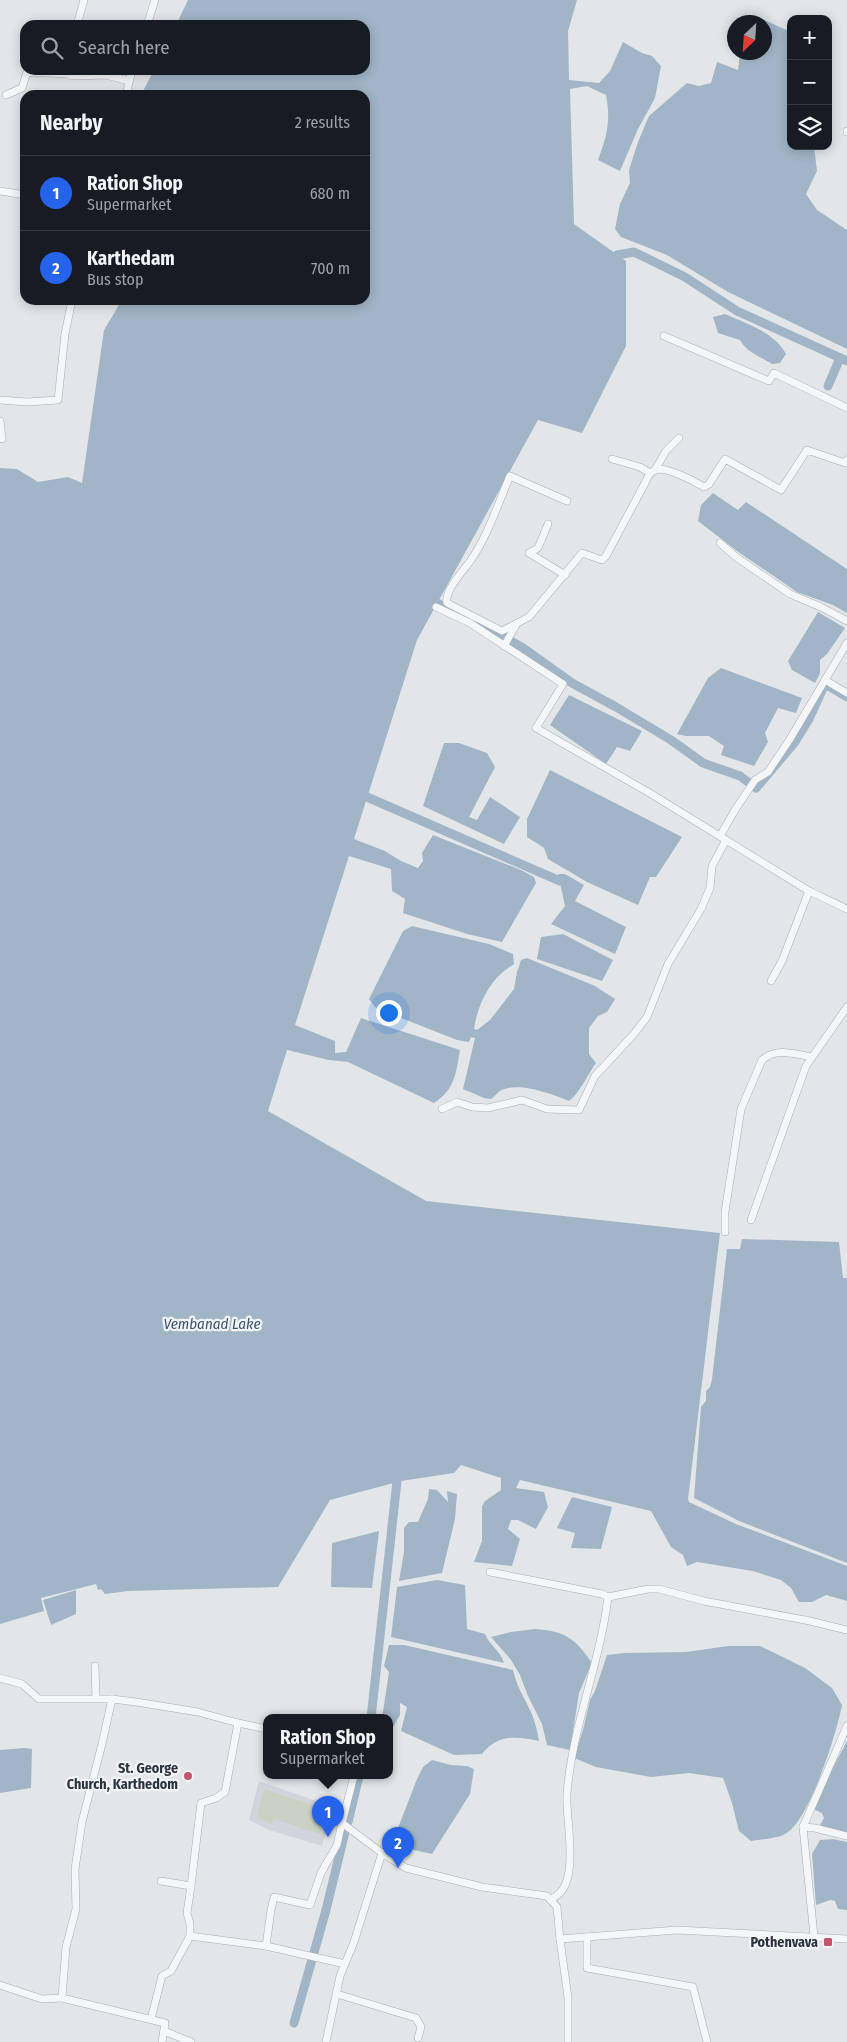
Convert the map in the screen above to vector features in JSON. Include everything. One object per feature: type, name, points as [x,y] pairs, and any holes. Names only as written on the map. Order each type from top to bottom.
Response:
[{"type":"street","points":[[78,20],[84,0]]},
{"type":"street","points":[[149,20],[155,0]]},
{"type":"street","points":[[6,95],[22,88],[27,75]]},
{"type":"street","points":[[71,75],[106,75],[129,81]]},
{"type":"street","points":[[127,90],[131,75]]},
{"type":"street","points":[[0,191],[20,194]]},
{"type":"street","points":[[0,400],[27,402],[58,400],[65,334],[71,305]]},
{"type":"street","points":[[664,336],[769,381],[774,373],[847,408]]},
{"type":"street","points":[[0,421],[2,440]]},
{"type":"street","points":[[594,564],[606,556],[653,472],[666,451],[679,438]]},
{"type":"street","points":[[612,459],[653,472],[662,470],[676,473],[704,487],[709,484],[725,459],[781,490],[807,450],[844,463],[847,460]]},
{"type":"street","points":[[567,501],[510,476],[484,537],[473,558],[456,580],[447,599],[448,603],[502,631],[529,617],[582,553],[602,560]]},
{"type":"street","points":[[548,524],[538,548],[529,553],[564,575]]},
{"type":"street","points":[[720,543],[736,557],[790,594],[821,607],[847,621]]},
{"type":"street","points":[[436,607],[470,623],[564,684],[536,728],[648,792],[809,891],[847,909]]},
{"type":"street","points":[[504,645],[516,625]]},
{"type":"street","points":[[442,1109],[457,1102],[472,1107],[488,1108],[522,1100],[546,1109],[579,1110],[595,1076],[647,1017],[668,964],[701,909],[710,888],[712,866],[723,838],[752,785],[768,772],[847,642]]},
{"type":"street","points":[[825,680],[847,693]]},
{"type":"street","points":[[772,981],[782,961],[809,891]]},
{"type":"street","points":[[751,1220],[806,1066],[847,1007]]},
{"type":"street","points":[[725,1232],[725,1212],[741,1109],[762,1060],[769,1054],[778,1052],[812,1057]]},
{"type":"street","points":[[490,1572],[602,1594],[608,1597],[648,1589],[659,1589],[704,1601],[847,1630]]},
{"type":"street","points":[[550,1899],[563,1891],[568,1876],[571,1838],[566,1811],[570,1764],[605,1626],[608,1597]]},
{"type":"street","points":[[95,1666],[96,1698]]},
{"type":"street","points":[[0,1678],[22,1684],[39,1699],[112,1699],[198,1712],[238,1724],[263,1728]]},
{"type":"street","points":[[62,1998],[66,1947],[76,1909],[75,1869],[82,1822],[112,1699]]},
{"type":"street","points":[[151,2019],[162,1976],[171,1971],[190,1936],[190,1924],[187,1913],[201,1803],[216,1798],[225,1792],[238,1724]]},
{"type":"street","points":[[814,1936],[803,1827],[847,1726]]},
{"type":"street","points":[[266,1946],[274,1897],[310,1905],[321,1872],[337,1846],[353,1779]]},
{"type":"street","points":[[342,1823],[382,1853],[406,1868],[482,1887],[547,1896],[557,1907],[568,1998],[568,2042]]},
{"type":"street","points":[[803,1827],[847,1836]]},
{"type":"street","points":[[326,2042],[340,1976],[382,1853]]},
{"type":"street","points":[[161,1881],[191,1886]]},
{"type":"street","points":[[560,1939],[677,1930],[847,1939]]},
{"type":"street","points":[[190,1936],[266,1946],[345,1964]]},
{"type":"street","points":[[587,1937],[588,1968],[693,1987],[707,2042]]},
{"type":"street","points":[[0,1986],[42,1999],[62,1998],[165,2023],[162,2042]]},
{"type":"street","points":[[337,1994],[416,2018],[421,2027],[418,2038]]},
{"type":"street","points":[[164,2031],[191,2042]]},
{"type":"shaded area","points":[[259,1781],[333,1807],[322,1846],[269,1830],[249,1820]]},
{"type":"green space","points":[[264,1789],[327,1810],[320,1834],[274,1819],[272,1824],[257,1818]]},
{"type":"water","name":"Vembanad Lake","points":[[188,0],[577,0],[568,31],[569,80],[599,83],[610,71],[623,42],[642,53],[652,56],[661,66],[655,98],[638,129],[620,171],[598,160],[607,128],[606,95],[587,86],[570,89],[574,224],[626,261],[626,346],[582,433],[538,420],[417,640],[354,839],[385,851],[401,861],[418,868],[423,861],[422,853],[433,835],[521,870],[534,877],[536,883],[502,942],[467,934],[403,913],[405,899],[392,891],[391,869],[349,856],[295,1025],[335,1041],[335,1053],[346,1052],[361,1018],[460,1050],[456,1073],[446,1092],[434,1103],[348,1062],[329,1060],[287,1050],[268,1111],[426,1201],[720,1233],[689,1502],[736,1524],[847,1566],[847,1601],[826,1595],[812,1602],[799,1602],[791,1588],[781,1580],[753,1571],[697,1562],[687,1566],[683,1555],[671,1547],[651,1511],[520,1480],[516,1488],[544,1492],[548,1507],[536,1529],[518,1520],[511,1520],[508,1529],[520,1539],[512,1566],[474,1562],[482,1541],[482,1506],[485,1501],[501,1490],[501,1478],[461,1465],[454,1473],[401,1481],[330,1500],[278,1587],[128,1591],[105,1594],[101,1589],[98,1590],[96,1584],[41,1598],[44,1611],[0,1624],[0,468],[17,469],[38,482],[68,477],[82,483],[104,330],[119,305],[370,305],[370,90],[144,90],[151,75],[370,75],[370,20],[178,20]]},
{"type":"water","points":[[772,23],[787,30],[787,150],[814,150],[817,171],[806,194],[817,210],[847,230],[847,349],[728,292],[667,255],[621,237],[615,229],[620,204],[630,183],[629,170],[649,116],[687,83],[699,86],[711,83],[717,62],[738,70],[739,60],[772,60]]},
{"type":"water","points":[[725,314],[759,329],[781,346],[786,354],[780,363],[772,364],[750,351],[740,340],[718,333],[713,317]]},
{"type":"water","points":[[713,493],[738,510],[746,502],[847,569],[847,613],[833,605],[797,592],[737,551],[698,521],[701,505]]},
{"type":"water","points":[[818,612],[845,628],[827,654],[820,660],[820,673],[815,683],[792,670],[788,661]]},
{"type":"water","points":[[721,668],[802,698],[796,713],[778,708],[765,733],[768,742],[754,766],[721,755],[724,746],[709,736],[677,734],[708,678]]},
{"type":"water","points":[[569,695],[642,731],[630,751],[617,747],[606,764],[550,725]]},
{"type":"water","points":[[444,743],[459,743],[487,753],[495,767],[469,817],[477,820],[490,797],[520,817],[504,844],[423,806]]},
{"type":"water","points":[[550,770],[682,837],[656,877],[650,877],[638,905],[587,882],[548,859],[544,848],[527,837],[527,819]]},
{"type":"water","points":[[558,874],[565,874],[584,885],[575,901],[626,927],[615,954],[551,924],[565,906]]},
{"type":"water","points":[[412,926],[489,944],[513,954],[514,964],[498,976],[486,992],[474,1029],[477,1030],[490,1020],[514,989],[521,960],[527,958],[595,986],[615,999],[607,1012],[598,1016],[589,1028],[589,1054],[596,1063],[573,1098],[569,1101],[553,1095],[516,1087],[500,1091],[491,1099],[463,1089],[475,1038],[471,1037],[469,1042],[457,1040],[376,1008],[369,999],[403,931]]},
{"type":"water","points":[[563,934],[613,960],[602,981],[537,959],[541,937]]},
{"type":"water","points":[[742,1239],[839,1242],[843,1278],[847,1278],[847,1563],[739,1521],[694,1498],[701,1407],[706,1401],[706,1391],[710,1387],[712,1379],[727,1249],[740,1249]]},
{"type":"water","points":[[429,1489],[437,1490],[448,1502],[447,1491],[457,1494],[455,1519],[442,1573],[399,1581],[404,1552],[404,1528],[409,1522],[418,1522],[428,1499]]},
{"type":"water","points":[[572,1497],[612,1507],[601,1549],[571,1548],[575,1533],[557,1528]]},
{"type":"water","points":[[379,1531],[372,1588],[331,1587],[332,1543]]},
{"type":"water","points":[[437,1580],[465,1585],[467,1629],[485,1634],[504,1663],[391,1637],[397,1587]]},
{"type":"water","points":[[76,1590],[76,1614],[51,1625],[43,1600]]},
{"type":"water","points":[[535,1629],[554,1632],[568,1637],[580,1647],[592,1663],[579,1693],[570,1750],[547,1745],[542,1724],[520,1675],[511,1660],[491,1637]]},
{"type":"water","points":[[389,1645],[404,1645],[513,1670],[534,1719],[539,1741],[508,1738],[494,1743],[482,1754],[454,1755],[401,1731],[407,1707],[400,1703],[400,1715],[393,1727],[393,1714],[383,1714],[389,1672],[384,1666]]},
{"type":"water","points":[[728,1646],[760,1646],[805,1668],[832,1688],[842,1705],[828,1755],[812,1795],[794,1826],[785,1834],[777,1837],[751,1841],[739,1831],[723,1778],[689,1773],[651,1777],[596,1767],[574,1758],[590,1700],[607,1655],[686,1652]]},
{"type":"water","points":[[847,1741],[847,1833],[819,1827],[824,1818],[822,1813],[813,1809]]},
{"type":"water","points":[[32,1749],[31,1788],[0,1793],[0,1750]]},
{"type":"water","points":[[432,1760],[474,1769],[470,1794],[432,1854],[414,1850],[402,1841],[398,1828],[423,1767]]},
{"type":"water","points":[[833,1839],[847,1842],[847,1910],[838,1909],[835,1901],[830,1900],[816,1905],[812,1854],[820,1840]]},
{"type":"waterway","points":[[617,255],[634,252],[685,277],[737,311],[847,361]]},
{"type":"waterway","points":[[828,386],[840,358]]},
{"type":"waterway","points":[[437,603],[490,629],[523,648],[572,683],[671,740],[703,763],[740,776],[756,788],[795,742],[809,719],[825,684],[847,697]]},
{"type":"waterway","points":[[367,797],[560,881]]},
{"type":"waterway","points":[[371,1714],[398,1472]]},
{"type":"waterway","points":[[348,1822],[358,1779]]},
{"type":"waterway","points":[[294,2023],[326,1910],[345,1832]]},
{"type":"place","name":"St. George Church, Karthedom","points":[[188,1776]]},
{"type":"place","name":"Ration Shop","points":[[328,1837]]},
{"type":"place","name":"Karthedam","points":[[398,1868]]},
{"type":"place","name":"Pothenvava","points":[[828,1942]]}]
